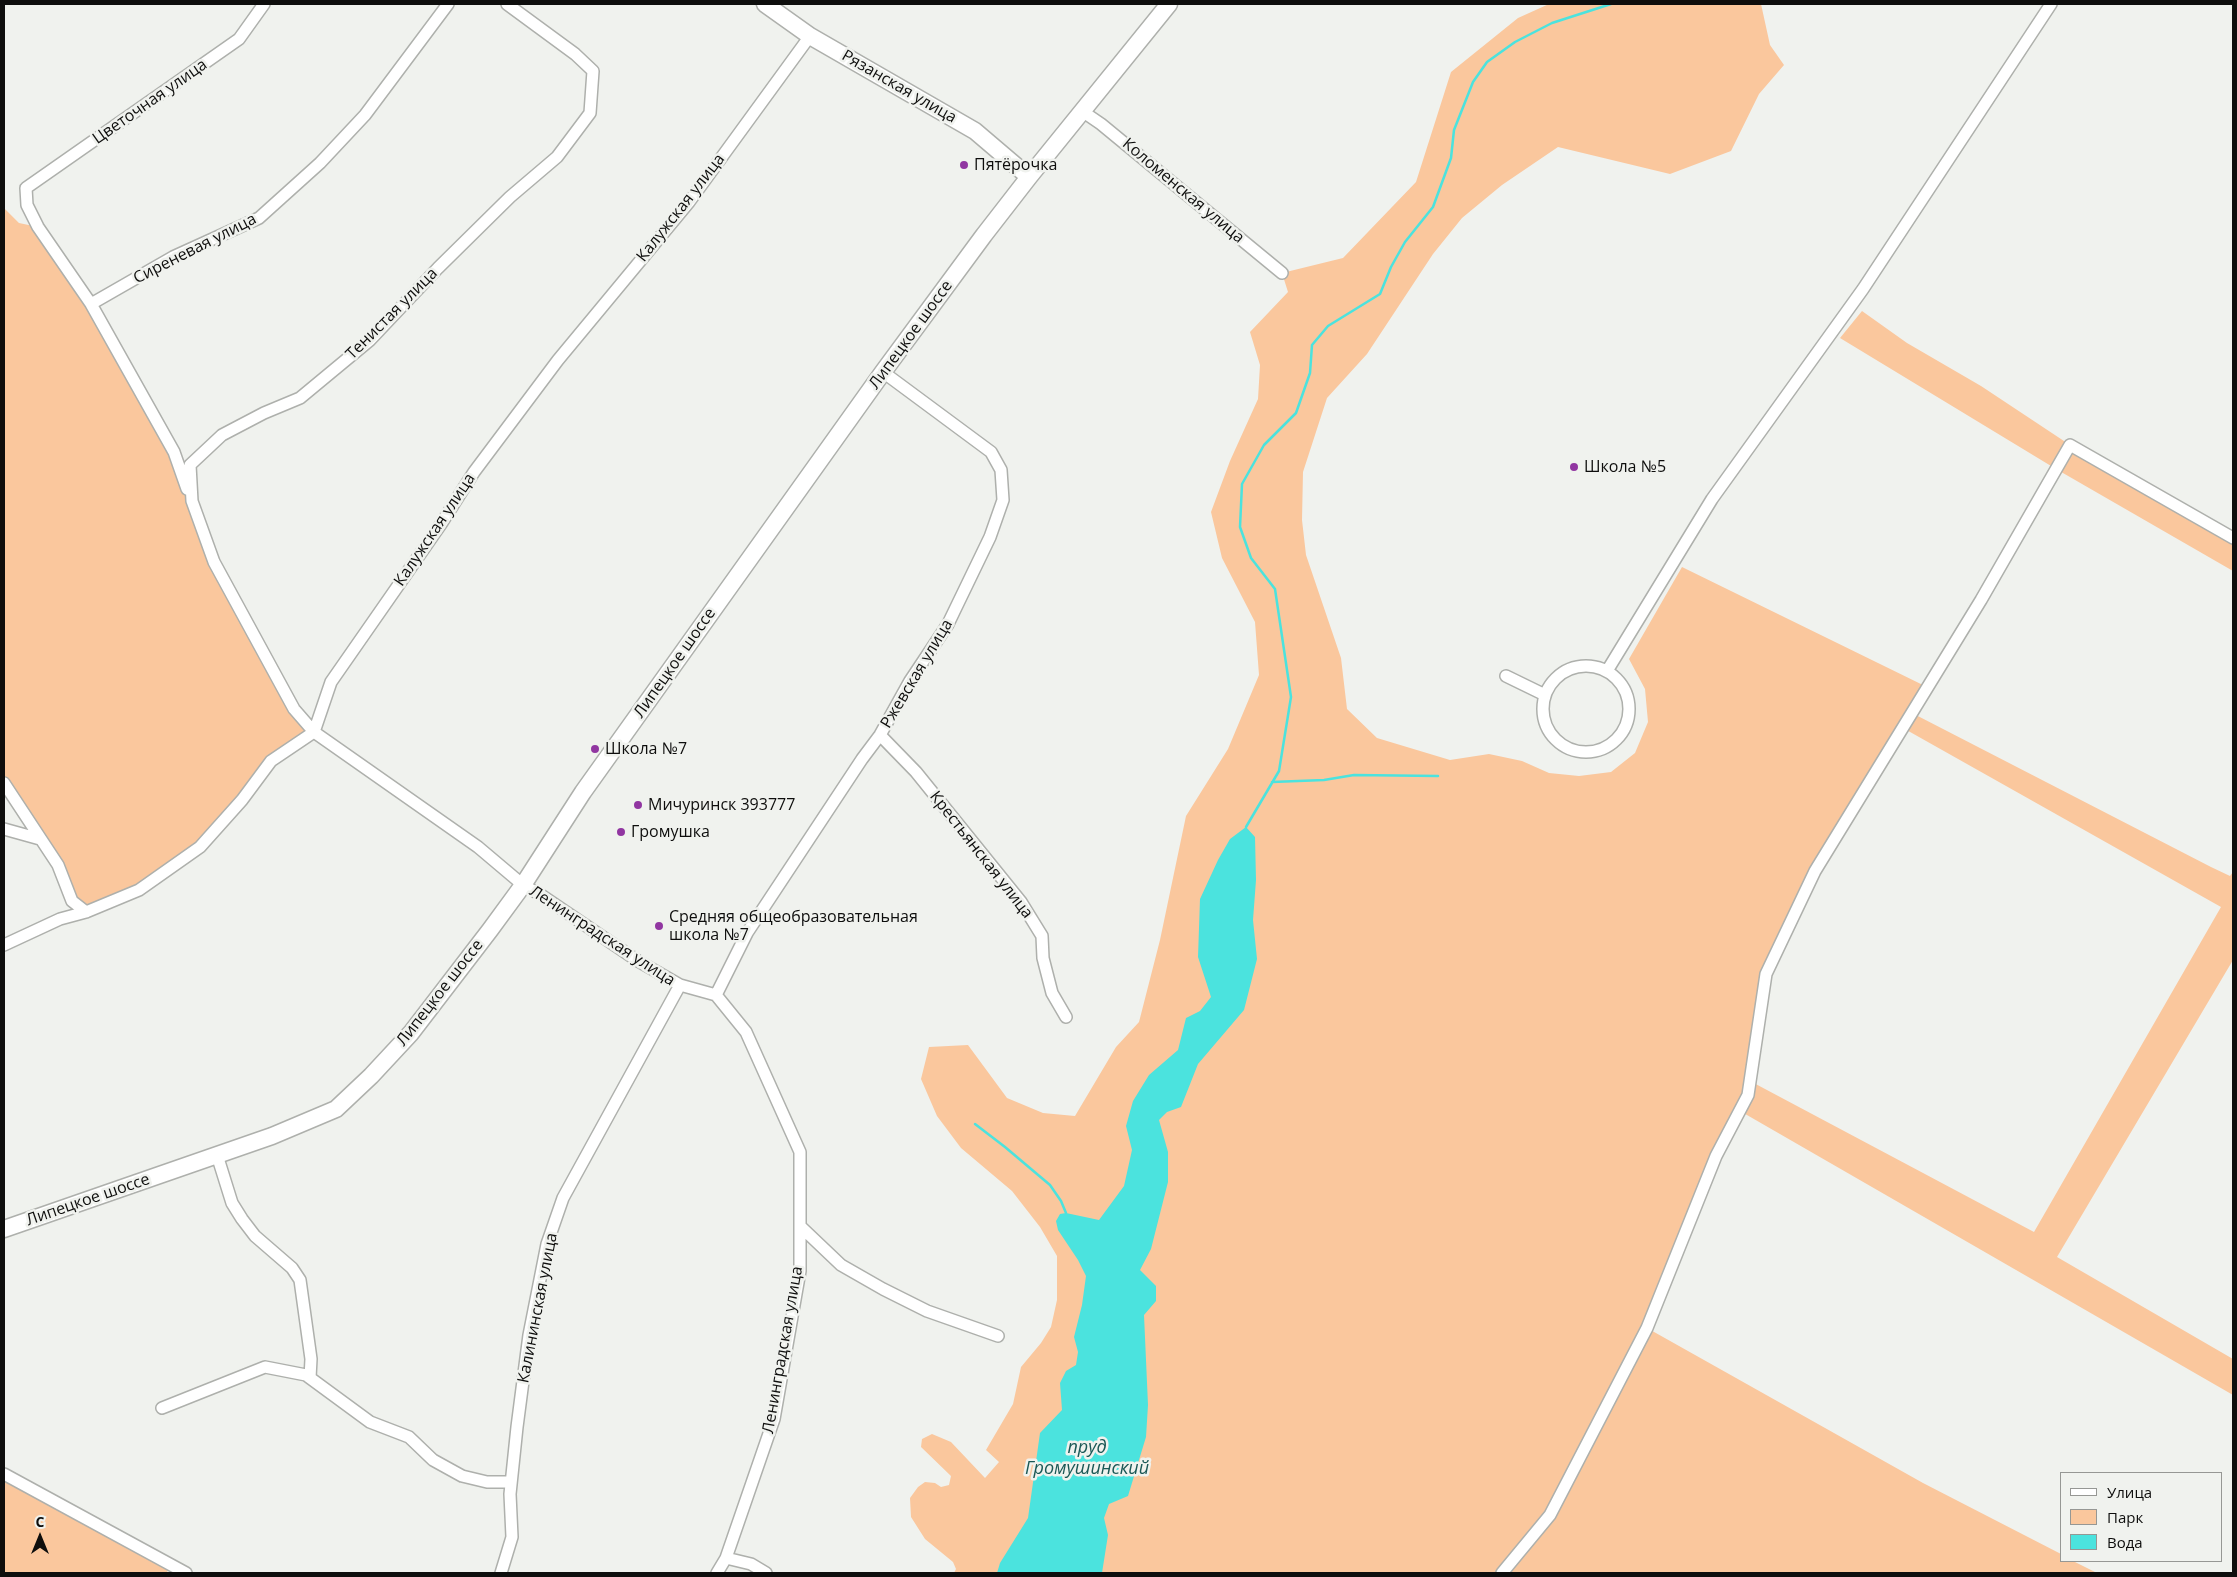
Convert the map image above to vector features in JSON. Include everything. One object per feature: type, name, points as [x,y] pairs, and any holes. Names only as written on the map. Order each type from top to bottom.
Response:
[{"type":"street","name":"Цветочная улица","points":[[91,304],[38,228],[27,205],[26,188],[239,39],[264,4]]},
{"type":"street","name":"Сиреневая улица","points":[[91,304],[173,257],[259,218],[320,163],[366,115],[448,4]]},
{"type":"street","name":"Тенистая улица","points":[[314,732],[294,710],[214,562],[192,501],[190,465],[222,436],[264,413],[300,398],[370,340],[438,268],[510,197],[557,157],[590,112],[593,71],[575,54],[507,4]]},
{"type":"street","name":"Рязанская улица","points":[[765,4],[810,36],[975,131],[1029,177]]},
{"type":"street","name":"Липецкое шоссе","points":[[4,1229],[272,1136],[336,1109],[371,1076],[411,1033],[523,885],[583,792],[884,372],[1029,177],[1169,4]]},
{"type":"street","points":[[1607,671],[1712,498],[1863,288],[2050,4]]},
{"type":"street","name":"Калужская улица","points":[[314,732],[331,682],[441,524],[474,472],[558,360],[688,202],[810,36]]},
{"type":"street","name":"Коломенская улица","points":[[1082,111],[1101,124],[1282,273]]},
{"type":"street","points":[[91,304],[174,452],[192,501]]},
{"type":"street","name":"Ржевская улица","points":[[716,995],[747,933],[862,759],[880,735],[910,681],[948,624],[990,537],[1003,500],[1001,470],[992,452],[884,372]]},
{"type":"street","points":[[1502,1573],[1550,1515],[1647,1328],[1716,1156],[1748,1095],[1766,974],[1815,871],[1981,600],[2070,446],[2233,538]]},
{"type":"street","points":[[1593,666],[1607,671],[1624,688],[1629,711],[1621,733],[1603,748],[1587,752],[1579,751],[1558,741],[1545,720],[1543,712],[1545,695],[1558,676],[1571,669],[1593,666]]},
{"type":"street","points":[[1506,676],[1545,695]]},
{"type":"street","points":[[4,945],[60,919],[86,912],[138,890],[200,847],[242,800],[271,762],[314,732]]},
{"type":"street","name":"Ленинградская улица","points":[[314,732],[478,847],[523,885],[541,895],[638,961],[680,985],[716,995],[746,1032],[800,1152],[800,1271],[774,1419],[726,1558],[717,1573]]},
{"type":"street","name":"Крестьянская улица","points":[[880,735],[916,772],[1021,902],[1042,936],[1044,958],[1052,993],[1066,1017]]},
{"type":"street","points":[[4,783],[58,865],[72,901],[86,912]]},
{"type":"street","points":[[4,829],[40,839]]},
{"type":"street","name":"Калининская улица","points":[[501,1573],[512,1537],[511,1482],[529,1336],[547,1244],[563,1198],[680,985]]},
{"type":"street","points":[[217,1155],[232,1203],[242,1219],[256,1236],[292,1268],[300,1280],[311,1359],[310,1378]]},
{"type":"street","points":[[800,1226],[841,1265],[883,1289],[928,1311],[998,1336]]},
{"type":"street","points":[[162,1408],[265,1367],[306,1375],[370,1422],[409,1437],[433,1460],[462,1476],[487,1482],[511,1482]]},
{"type":"street","points":[[4,1474],[186,1573]]},
{"type":"street","points":[[726,1558],[751,1564],[766,1573]]},
{"type":"green space","points":[[1549,4],[1761,4],[1770,45],[1784,65],[1759,94],[1731,151],[1670,174],[1558,147],[1502,185],[1462,218],[1433,254],[1367,354],[1327,398],[1303,472],[1302,520],[1306,555],[1341,658],[1347,709],[1377,738],[1450,760],[1489,754],[1522,761],[1549,773],[1579,776],[1611,772],[1635,753],[1648,722],[1645,689],[1629,659],[1682,567],[1927,687],[1912,713],[2211,867],[2230,876],[2233,872],[2233,960],[2057,1257],[2233,1359],[2233,1395],[1740,1111],[1647,1328],[1923,1483],[2060,1553],[2060,1562],[2075,1562],[2097,1573],[954,1573],[956,1569],[953,1562],[925,1539],[911,1517],[910,1498],[918,1487],[925,1482],[935,1483],[941,1487],[949,1485],[951,1476],[921,1447],[922,1439],[932,1434],[951,1442],[985,1478],[999,1462],[986,1450],[1013,1404],[1021,1367],[1041,1343],[1051,1327],[1057,1300],[1057,1256],[1040,1227],[1012,1191],[961,1148],[937,1116],[921,1079],[929,1047],[968,1045],[1007,1098],[1043,1113],[1075,1116],[1116,1047],[1139,1022],[1160,940],[1186,816],[1228,749],[1259,675],[1255,622],[1222,558],[1211,512],[1230,461],[1258,399],[1260,365],[1250,332],[1288,292],[1282,273],[1343,258],[1416,182],[1451,72],[1518,18]],"holes":[[[1903,728],[2221,907],[2034,1232],[1750,1081],[1766,974],[1815,871]]]},
{"type":"green space","points":[[4,208],[19,223],[38,227],[91,304],[174,452],[214,562],[253,635],[314,732],[271,762],[200,847],[139,890],[86,912],[72,901],[58,865],[4,783]]},
{"type":"green space","points":[[1862,311],[1907,343],[1981,386],[2070,445],[2233,538],[2233,571],[2056,469],[1840,338]]},
{"type":"green space","points":[[4,1474],[170,1563],[167,1573],[4,1573]]},
{"type":"water","name":"пруд Громушинский","points":[[1246,827],[1255,837],[1256,880],[1253,920],[1257,959],[1244,1010],[1198,1064],[1181,1107],[1167,1112],[1159,1120],[1168,1152],[1168,1182],[1151,1249],[1140,1270],[1156,1286],[1156,1301],[1144,1315],[1148,1405],[1146,1437],[1128,1496],[1109,1504],[1104,1518],[1108,1535],[1102,1573],[997,1573],[1000,1563],[1028,1518],[1040,1433],[1062,1410],[1060,1383],[1066,1371],[1076,1365],[1078,1352],[1074,1337],[1082,1305],[1086,1276],[1058,1230],[1056,1221],[1060,1214],[1066,1213],[1099,1220],[1124,1186],[1132,1150],[1126,1126],[1133,1101],[1149,1075],[1178,1050],[1186,1018],[1200,1011],[1211,997],[1198,957],[1200,899],[1230,839]]},
{"type":"waterway","points":[[1246,827],[1279,771],[1291,697],[1275,589],[1251,558],[1240,527],[1242,484],[1264,445],[1296,413],[1310,373],[1312,345],[1328,326],[1380,294],[1391,267],[1405,242],[1433,207],[1451,158],[1454,130],[1473,82],[1487,62],[1515,42],[1552,23],[1611,4]]},
{"type":"waterway","points":[[1272,782],[1324,780],[1354,775],[1438,776]]},
{"type":"waterway","points":[[975,1124],[1050,1185],[1061,1201],[1066,1213]]},
{"type":"place","name":"Пятёрочка","points":[[964,165]]},
{"type":"place","name":"Школа №5","points":[[1574,467]]},
{"type":"place","name":"Школа №7","points":[[595,749]]},
{"type":"place","name":"Мичуринск 393777","points":[[638,805]]},
{"type":"place","name":"Громушка","points":[[621,832]]},
{"type":"place","name":"Средняя общеобразовательная школа №7","points":[[659,926]]}]
